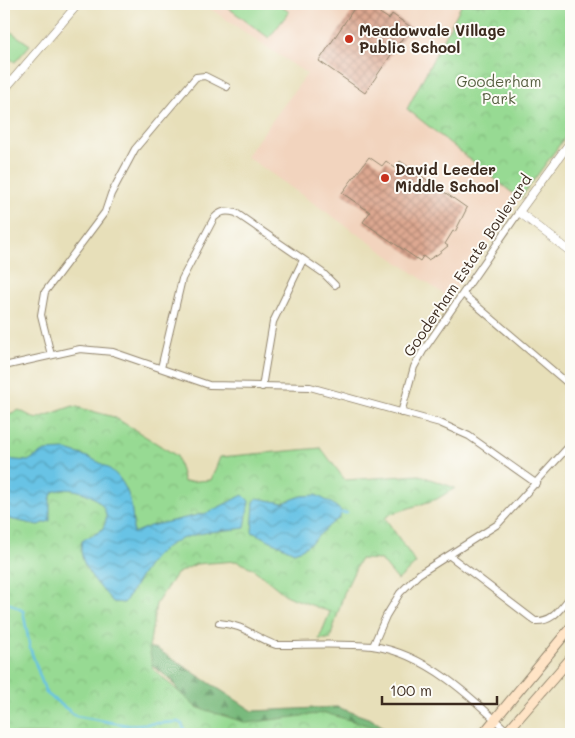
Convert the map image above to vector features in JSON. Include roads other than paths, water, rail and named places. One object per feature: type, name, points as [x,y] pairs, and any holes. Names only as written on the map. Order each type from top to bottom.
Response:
[{"type":"main road","points":[[483,734],[571,628]]},
{"type":"main road","points":[[508,733],[571,658]]},
{"type":"street","points":[[4,90],[78,4]]},
{"type":"street","points":[[51,355],[41,315],[45,292],[105,212],[111,194],[135,149],[196,77],[205,76],[227,87]]},
{"type":"street","name":"Gooderham Estate Boulevard","points":[[401,413],[414,367],[519,212],[571,141]]},
{"type":"street","points":[[161,368],[182,279],[214,218],[220,213],[228,210],[236,212],[323,274],[334,285]]},
{"type":"street","points":[[519,212],[571,252]]},
{"type":"street","points":[[262,387],[273,322],[303,260]]},
{"type":"street","points":[[463,294],[571,386]]},
{"type":"street","points":[[4,366],[80,349],[113,352],[209,385],[310,387],[440,424],[469,436],[537,484]]},
{"type":"street","points":[[373,646],[386,616],[400,593],[418,574],[450,556],[498,524],[537,484],[571,444]]},
{"type":"street","points":[[450,556],[535,621],[545,621],[554,616],[571,596]]},
{"type":"street","points":[[219,623],[244,628],[265,641],[276,645],[373,646],[428,666],[496,720],[508,733]]},
{"type":"water","points":[[66,450],[97,461],[109,468],[118,477],[125,487],[130,500],[133,533],[150,526],[207,513],[243,495],[249,501],[245,528],[189,536],[169,545],[150,563],[124,603],[113,602],[90,574],[82,558],[82,541],[100,531],[104,526],[106,517],[104,509],[99,502],[82,492],[62,490],[53,492],[50,499],[50,521],[38,525],[4,518],[4,459],[28,461],[45,451]]},
{"type":"water","points":[[316,495],[333,504],[341,511],[340,518],[307,546],[294,552],[252,532],[254,502],[257,498],[283,503],[301,496]]},
{"type":"waterway","points":[[339,513],[347,513]]},
{"type":"waterway","points":[[4,600],[23,611],[30,648],[46,693],[76,716],[126,725],[178,722],[182,724],[186,734]]},
{"type":"place","name":"Meadowvale Village Public School","points":[[349,39]]},
{"type":"place","name":"David Leeder Middle School","points":[[385,178]]},
{"type":"park label","name":"Gooderham Park","points":[[499,90]]}]
